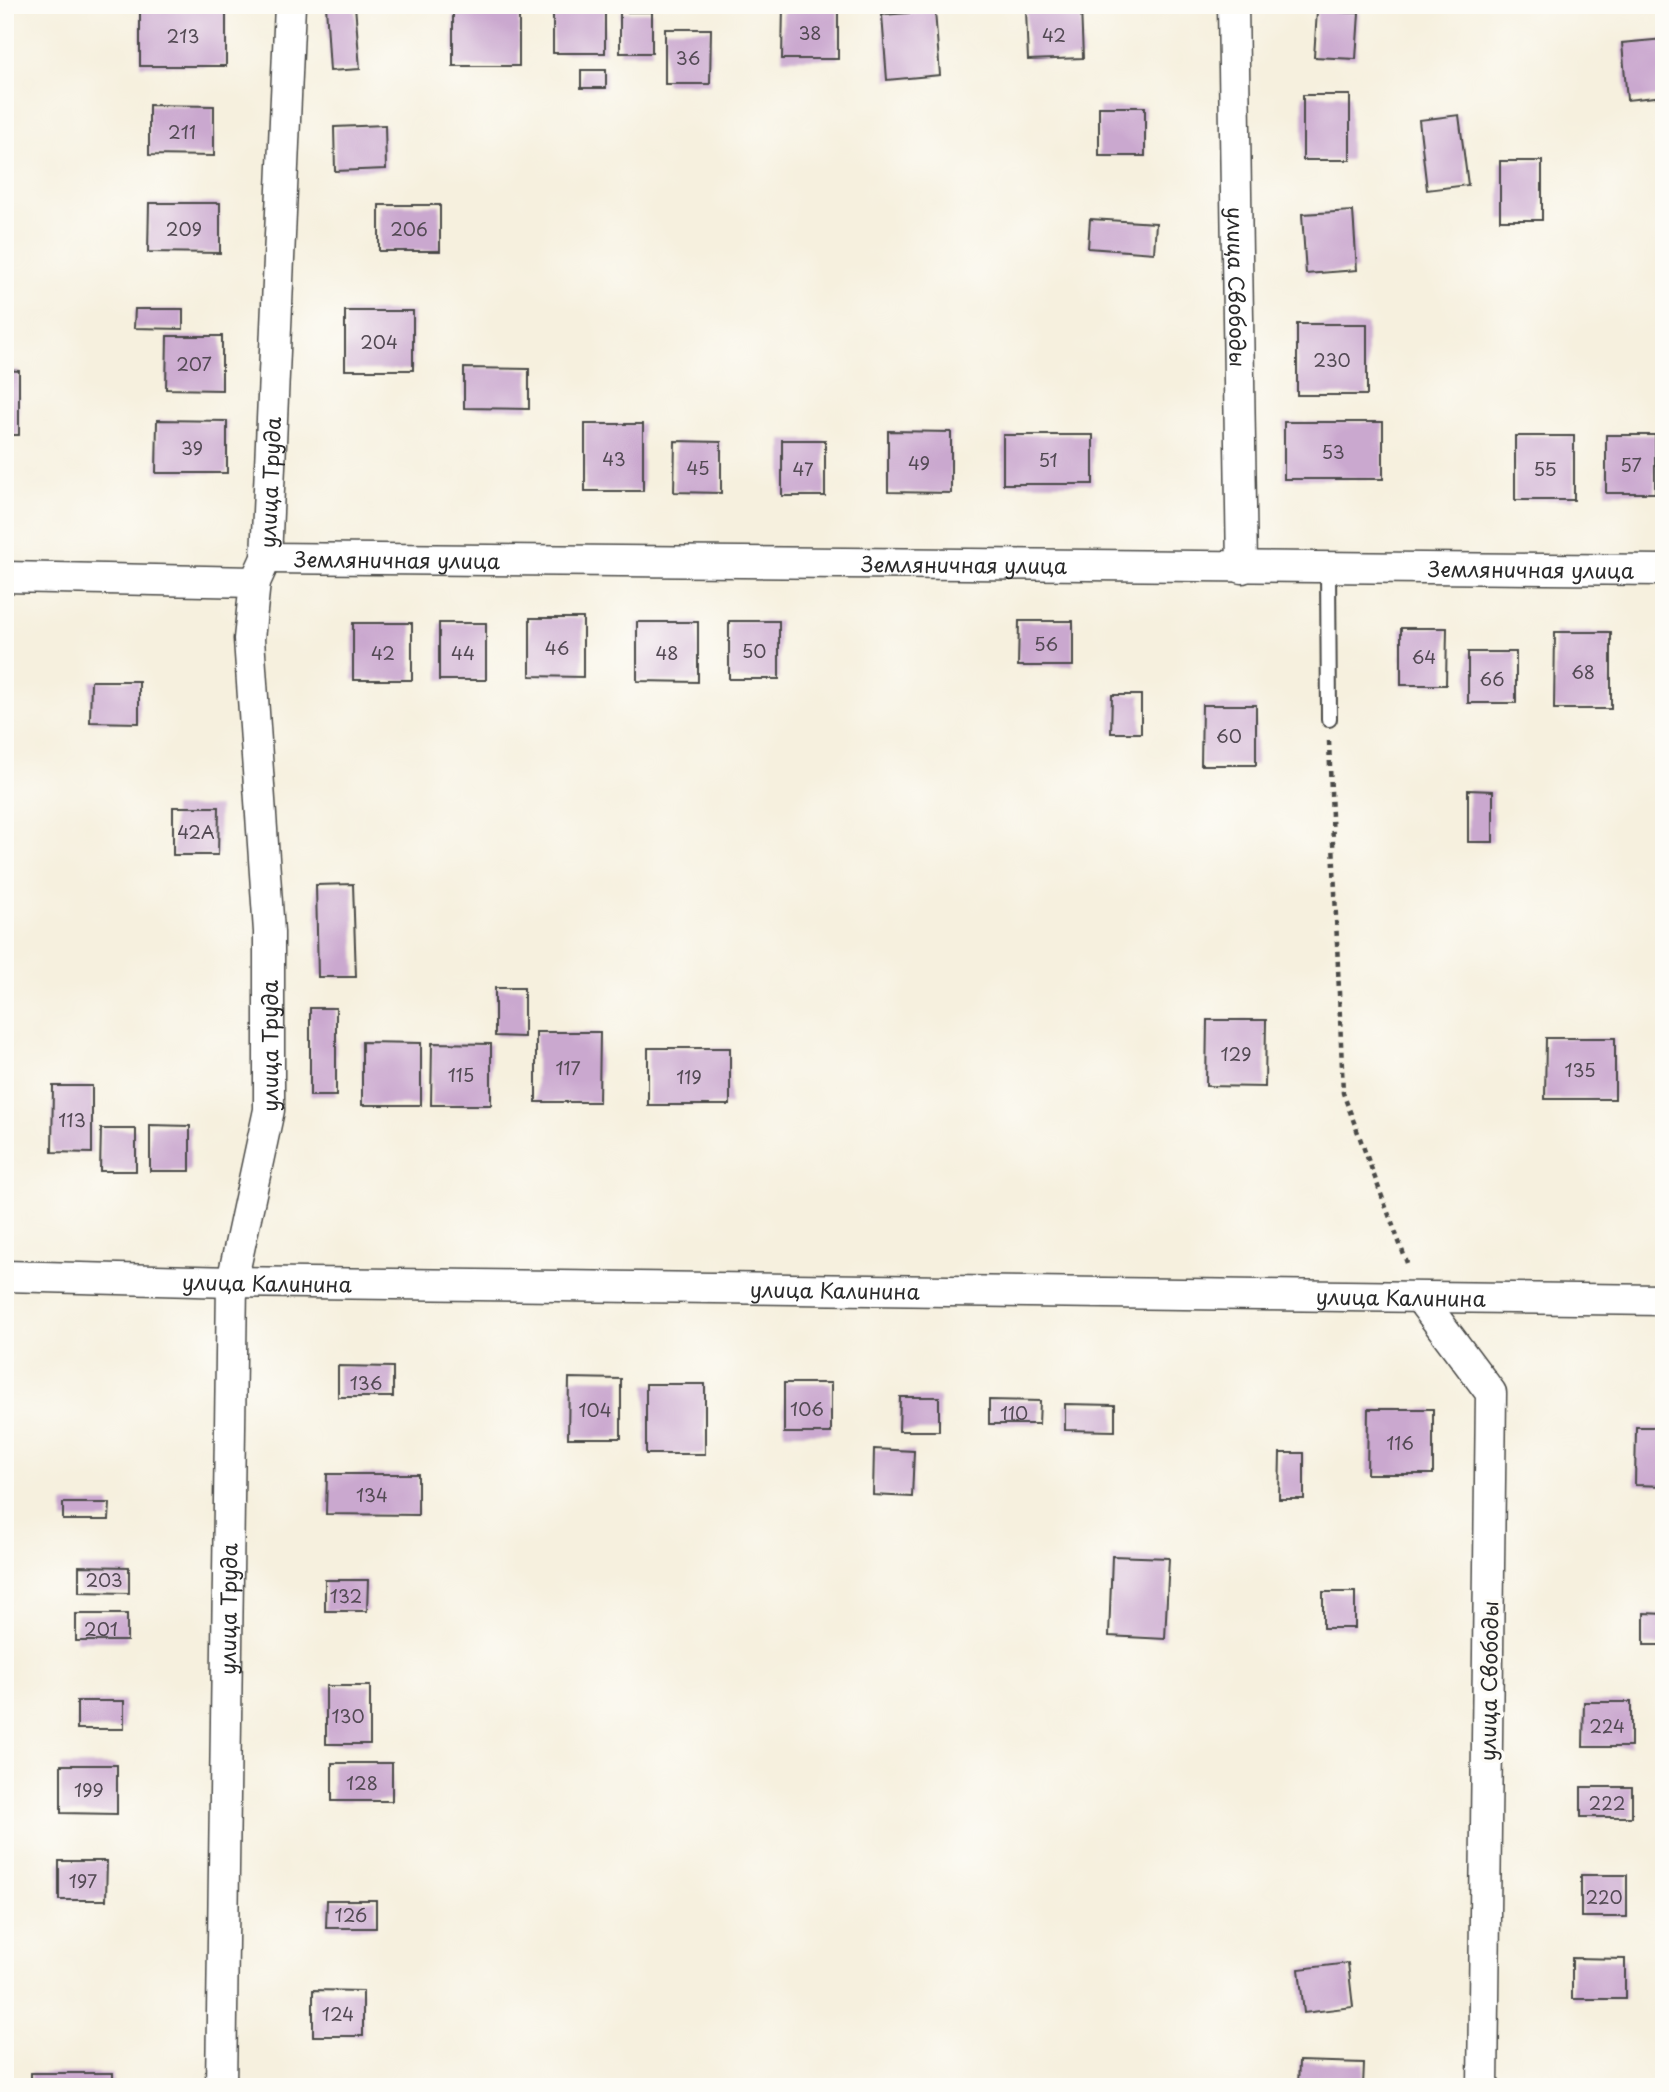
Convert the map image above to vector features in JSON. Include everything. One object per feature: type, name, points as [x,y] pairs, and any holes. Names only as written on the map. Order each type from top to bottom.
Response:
[{"type":"street","name":"улица Труда","points":[[221,2087],[232,1283],[269,1110],[269,932],[249,639],[260,570],[290,5]]},
{"type":"street","name":"улица Свободы","points":[[1233,5],[1242,568]]},
{"type":"street","name":"Земляничная улица","points":[[5,577],[260,570],[1664,570]]},
{"type":"street","name":"улица Калинина","points":[[5,1276],[232,1283],[1664,1300]]},
{"type":"street","name":"улица Свободы","points":[[1420,1298],[1491,1393],[1483,2087]]},
{"type":"lane","points":[[1328,568],[1329,719]]},
{"type":"path","points":[[1329,719],[1343,1093],[1420,1298]]},
{"type":"building","points":[[140,5],[226,5],[226,66],[140,66]]},
{"type":"building","points":[[326,5],[355,5],[360,69],[330,71]]},
{"type":"building","points":[[453,5],[519,5],[519,66],[453,66]]},
{"type":"building","points":[[553,5],[605,5],[605,53],[553,53]]},
{"type":"building","points":[[783,5],[838,5],[838,59],[782,59]]},
{"type":"building","points":[[1081,7],[1083,58],[1028,60],[1026,10]]},
{"type":"building","points":[[935,11],[940,75],[887,80],[882,15]]},
{"type":"building","points":[[1317,11],[1359,13],[1356,59],[1314,57]]},
{"type":"building","points":[[620,12],[652,12],[652,53],[620,53]]},
{"type":"building","points":[[665,29],[711,29],[710,84],[665,84]]},
{"type":"building","points":[[1664,39],[1664,96],[1627,100],[1622,43]]},
{"type":"building","points":[[581,70],[606,70],[606,88],[581,88]]},
{"type":"building","points":[[1303,95],[1350,95],[1350,160],[1303,160]]},
{"type":"building","points":[[149,105],[214,106],[214,156],[149,155]]},
{"type":"building","points":[[1099,107],[1145,107],[1145,156],[1099,156]]},
{"type":"building","points":[[1459,115],[1468,185],[1427,190],[1419,120]]},
{"type":"building","points":[[385,125],[386,169],[335,171],[334,127]]},
{"type":"building","points":[[1500,161],[1542,161],[1542,220],[1500,220]]},
{"type":"building","points":[[149,203],[220,203],[220,253],[148,252]]},
{"type":"building","points":[[379,205],[440,205],[440,251],[379,251]]},
{"type":"building","points":[[1353,211],[1357,270],[1306,274],[1302,214]]},
{"type":"building","points":[[1090,219],[1156,223],[1154,253],[1088,248]]},
{"type":"building","points":[[135,309],[183,309],[183,329],[134,328]]},
{"type":"building","points":[[345,311],[413,311],[413,370],[345,370]]},
{"type":"building","points":[[1297,324],[1367,324],[1367,395],[1297,395]]},
{"type":"building","points":[[167,336],[222,336],[222,390],[166,389]]},
{"type":"building","points":[[464,368],[529,369],[529,409],[464,408]]},
{"type":"building","points":[[5,370],[19,371],[19,435],[5,435]]},
{"type":"building","points":[[157,420],[227,421],[227,473],[156,473]]},
{"type":"building","points":[[1284,422],[1383,422],[1383,479],[1284,479]]},
{"type":"building","points":[[585,424],[643,424],[643,491],[585,491]]},
{"type":"building","points":[[888,431],[951,432],[951,493],[888,492]]},
{"type":"building","points":[[1003,435],[1093,435],[1093,484],[1003,484]]},
{"type":"building","points":[[1606,435],[1655,435],[1655,493],[1606,493]]},
{"type":"building","points":[[1515,436],[1574,436],[1574,500],[1515,500]]},
{"type":"building","points":[[782,440],[825,440],[825,496],[782,496]]},
{"type":"building","points":[[675,441],[721,442],[721,493],[674,492]]},
{"type":"building","points":[[530,618],[583,618],[583,677],[530,676]]},
{"type":"building","points":[[729,621],[779,621],[779,679],[729,679]]},
{"type":"building","points":[[1019,621],[1073,621],[1073,666],[1018,666]]},
{"type":"building","points":[[637,622],[698,622],[698,682],[637,681]]},
{"type":"building","points":[[353,623],[412,623],[412,680],[353,680]]},
{"type":"building","points":[[439,623],[486,623],[486,680],[439,680]]},
{"type":"building","points":[[1401,628],[1447,628],[1446,685],[1401,685]]},
{"type":"building","points":[[1555,632],[1611,632],[1611,709],[1554,709]]},
{"type":"building","points":[[1468,652],[1516,652],[1516,703],[1468,703]]},
{"type":"building","points":[[91,681],[139,681],[139,723],[90,722]]},
{"type":"building","points":[[1112,695],[1141,695],[1141,733],[1111,733]]},
{"type":"building","points":[[1202,705],[1256,705],[1256,765],[1201,765]]},
{"type":"building","points":[[1468,790],[1493,791],[1493,842],[1468,842]]},
{"type":"building","points":[[173,807],[219,807],[218,855],[173,855]]},
{"type":"building","points":[[353,884],[356,977],[318,977],[316,885]]},
{"type":"building","points":[[495,988],[524,988],[524,1037],[495,1036]]},
{"type":"building","points":[[310,1008],[336,1008],[336,1096],[310,1096]]},
{"type":"building","points":[[1207,1020],[1266,1020],[1265,1087],[1206,1086]]},
{"type":"building","points":[[536,1032],[600,1032],[599,1102],[536,1102]]},
{"type":"building","points":[[1546,1038],[1615,1038],[1615,1099],[1545,1099]]},
{"type":"building","points":[[362,1042],[421,1043],[421,1105],[362,1105]]},
{"type":"building","points":[[432,1043],[491,1044],[491,1105],[431,1105]]},
{"type":"building","points":[[648,1048],[730,1048],[730,1105],[648,1105]]},
{"type":"building","points":[[53,1086],[92,1086],[92,1153],[52,1152]]},
{"type":"building","points":[[150,1125],[190,1126],[190,1171],[150,1171]]},
{"type":"building","points":[[101,1129],[136,1129],[136,1171],[100,1171]]},
{"type":"building","points":[[338,1366],[393,1367],[393,1397],[338,1397]]},
{"type":"building","points":[[569,1378],[621,1379],[621,1438],[568,1438]]},
{"type":"building","points":[[784,1383],[831,1383],[831,1433],[784,1433]]},
{"type":"building","points":[[646,1384],[705,1384],[705,1454],[646,1454]]},
{"type":"building","points":[[900,1397],[939,1397],[939,1431],[899,1431]]},
{"type":"building","points":[[989,1400],[1040,1401],[1039,1424],[989,1424]]},
{"type":"building","points":[[1065,1404],[1115,1405],[1115,1431],[1065,1430]]},
{"type":"building","points":[[1368,1409],[1433,1409],[1433,1474],[1367,1474]]},
{"type":"building","points":[[1636,1427],[1664,1427],[1664,1486],[1635,1485]]},
{"type":"building","points":[[874,1449],[914,1451],[912,1497],[873,1495]]},
{"type":"building","points":[[1280,1453],[1304,1453],[1304,1499],[1279,1499]]},
{"type":"building","points":[[327,1474],[418,1474],[418,1515],[326,1514]]},
{"type":"building","points":[[63,1503],[110,1503],[109,1520],[63,1520]]},
{"type":"building","points":[[1112,1556],[1169,1558],[1165,1639],[1109,1636]]},
{"type":"building","points":[[79,1566],[129,1567],[129,1593],[79,1592]]},
{"type":"building","points":[[325,1580],[368,1580],[367,1611],[325,1611]]},
{"type":"building","points":[[1323,1592],[1355,1592],[1355,1628],[1323,1628]]},
{"type":"building","points":[[1644,1613],[1664,1614],[1664,1645],[1644,1645]]},
{"type":"building","points":[[76,1614],[127,1614],[127,1641],[76,1641]]},
{"type":"building","points":[[326,1686],[370,1686],[370,1744],[326,1744]]},
{"type":"building","points":[[77,1701],[124,1701],[124,1729],[77,1729]]},
{"type":"building","points":[[1584,1702],[1631,1702],[1631,1747],[1583,1747]]},
{"type":"building","points":[[332,1763],[392,1763],[392,1801],[332,1801]]},
{"type":"building","points":[[61,1765],[117,1765],[117,1814],[61,1813]]},
{"type":"building","points":[[1581,1787],[1632,1787],[1632,1817],[1581,1817]]},
{"type":"building","points":[[59,1861],[107,1861],[106,1900],[59,1900]]},
{"type":"building","points":[[1581,1875],[1627,1875],[1627,1917],[1581,1917]]},
{"type":"building","points":[[327,1900],[376,1900],[376,1928],[326,1928]]},
{"type":"building","points":[[1572,1958],[1625,1959],[1625,1999],[1572,1999]]},
{"type":"building","points":[[1348,1963],[1353,2007],[1304,2013],[1299,1969]]},
{"type":"building","points":[[313,1990],[363,1991],[363,2036],[313,2036]]},
{"type":"building","points":[[1299,2061],[1364,2063],[1363,2087],[1298,2087]]},
{"type":"building","points":[[31,2073],[113,2073],[113,2087],[31,2087]]}]
